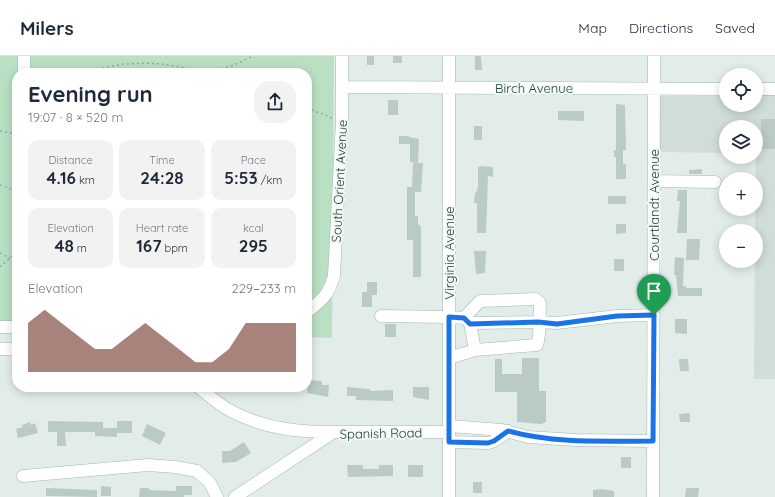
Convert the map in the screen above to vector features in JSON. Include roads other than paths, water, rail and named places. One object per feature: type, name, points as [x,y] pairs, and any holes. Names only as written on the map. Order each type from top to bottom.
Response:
[{"type":"street","points":[[24,56],[24,68]]},
{"type":"street","name":"South Orient Avenue","points":[[312,308],[329,292],[334,276],[342,122],[342,56]]},
{"type":"street","name":"Virginia Avenue","points":[[449,56],[449,497]]},
{"type":"street","name":"Courtlandt Avenue","points":[[653,497],[654,56]]},
{"type":"street","name":"Birch Avenue","points":[[342,87],[719,89]]},
{"type":"street","points":[[763,89],[775,89]]},
{"type":"street","points":[[654,181],[715,182]]},
{"type":"street","points":[[449,358],[475,350],[537,345],[540,336],[538,322],[540,303],[536,299],[480,301],[467,321],[475,350]]},
{"type":"street","points":[[381,316],[449,317],[467,321],[538,322],[557,324],[617,316],[654,315]]},
{"type":"street","points":[[0,327],[12,327]]},
{"type":"street","points":[[0,349],[12,349]]},
{"type":"street","points":[[205,392],[231,412],[251,420],[298,432],[334,432]]},
{"type":"street","name":"Spanish Road","points":[[235,497],[334,432],[449,434],[488,443],[494,441],[508,431],[528,437],[576,440],[653,441]]},
{"type":"street","points":[[23,476],[148,465],[175,467],[196,470],[210,483],[217,497]]}]
